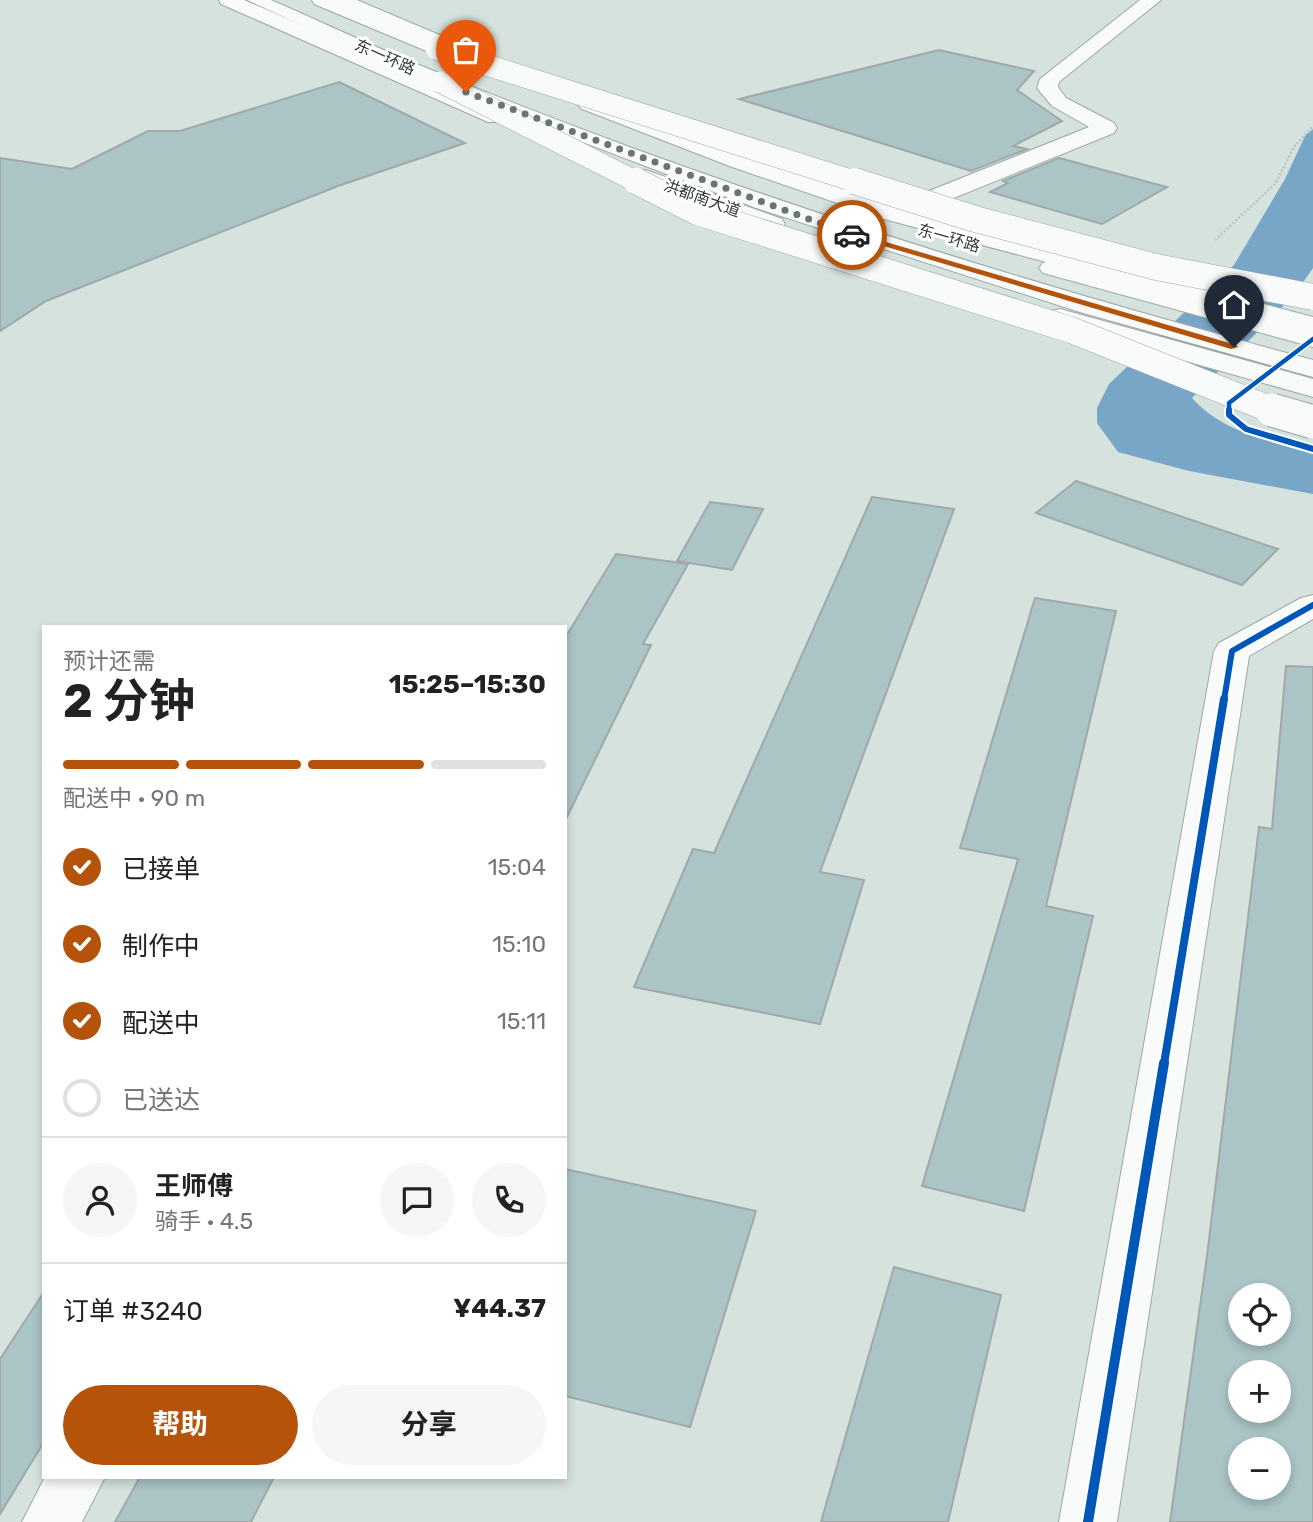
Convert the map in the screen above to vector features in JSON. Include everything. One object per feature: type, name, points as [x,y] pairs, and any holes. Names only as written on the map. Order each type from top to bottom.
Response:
[{"type":"main road","name":"洪都南大道","points":[[228,0],[436,93],[684,192],[816,240],[1075,326],[1313,387]]},
{"type":"main road","name":"东一环路","points":[[256,0],[440,82],[828,227],[1111,313],[1313,369]]},
{"type":"main road","name":"东一环路","points":[[321,0],[671,147],[884,219],[1147,295],[1313,339]]},
{"type":"main road","points":[[341,0],[572,99],[740,162],[893,214],[1313,309]]},
{"type":"main road","points":[[893,214],[1106,128],[1059,102],[1047,89],[1050,79],[1152,0]]},
{"type":"main road","points":[[436,48],[1313,325]]},
{"type":"main road","points":[[440,82],[697,212],[1313,396]]},
{"type":"main road","points":[[1158,276],[1313,296]]},
{"type":"main road","points":[[1075,326],[1274,411],[1313,422]]},
{"type":"main road","points":[[1088,1522],[1232,651],[1313,605]]},
{"type":"main road","points":[[51,1522],[75,1479]]},
{"type":"path","points":[[1158,276],[1230,228],[1275,184],[1294,147],[1313,126]]},
{"type":"water","points":[[1313,129],[1313,268],[1295,294],[1192,398],[1204,410],[1232,427],[1264,440],[1313,454],[1313,494],[1189,471],[1118,452],[1097,423],[1097,408],[1109,384],[1234,265],[1285,179],[1305,136]]},
{"type":"building","points":[[939,50],[1034,71],[1017,90],[1062,121],[1013,146],[1027,149],[971,171],[739,99]]},
{"type":"building","points":[[339,82],[465,143],[338,186],[46,301],[0,331],[0,158],[72,169],[148,131],[180,131]]},
{"type":"building","points":[[1059,158],[1167,187],[1102,224],[990,192],[1008,183],[1003,181]]},
{"type":"building","points":[[1076,481],[1278,549],[1242,585],[1036,513]]},
{"type":"building","points":[[872,497],[954,509],[820,872],[864,880],[820,1024],[634,987],[693,849],[714,853]]},
{"type":"building","points":[[710,502],[763,509],[732,570],[677,561]]},
{"type":"building","points":[[616,554],[688,564],[643,644],[651,645],[567,817],[567,635]]},
{"type":"building","points":[[1035,598],[1116,611],[1046,906],[1093,916],[1024,1211],[922,1186],[1018,859],[960,848]]},
{"type":"building","points":[[1286,666],[1313,667],[1313,1522],[1170,1522],[1207,1256],[1259,827],[1272,829]]},
{"type":"building","points":[[567,1169],[756,1211],[690,1427],[567,1396]]},
{"type":"building","points":[[894,1267],[1001,1295],[948,1522],[821,1522]]},
{"type":"building","points":[[42,1295],[42,1445],[0,1514],[0,1359]]},
{"type":"building","points":[[139,1479],[273,1479],[251,1522],[115,1522]]},
{"type":"cycle path","points":[[1313,339],[1229,403],[1229,415],[1246,429],[1313,449]]},
{"type":"cycle path","points":[[1088,1522],[1232,651],[1313,605]]},
{"type":"way so far","points":[[466,92],[852,235]]},
{"type":"route","points":[[852,235],[1234,347]]}]
